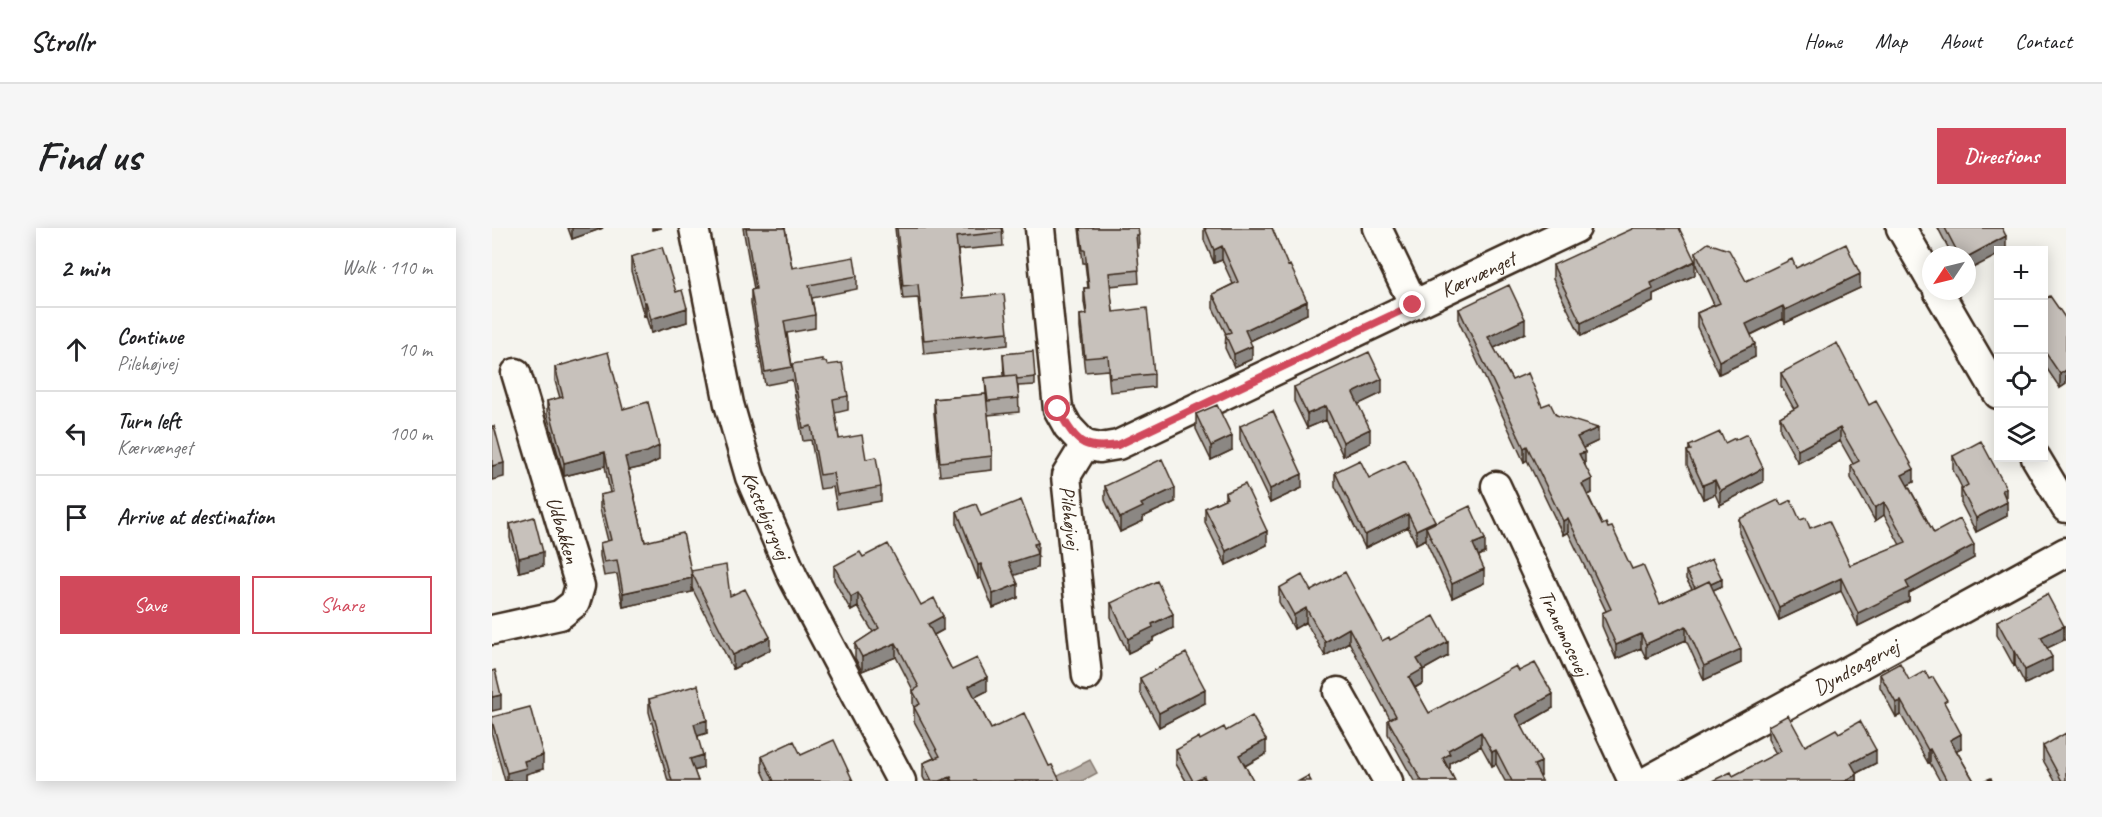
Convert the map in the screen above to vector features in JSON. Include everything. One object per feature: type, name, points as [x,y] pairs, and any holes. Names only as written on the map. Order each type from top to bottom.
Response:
[{"type":"street","name":"Kastebjergvej","points":[[694,228],[729,404],[750,477],[793,577],[902,781]]},
{"type":"street","points":[[1040,228],[1058,409],[1068,427],[1085,445]]},
{"type":"street","points":[[1377,228],[1413,305]]},
{"type":"street","name":"Kærvænget","points":[[1085,445],[1100,448],[1118,445],[1576,228]]},
{"type":"street","points":[[1901,228],[1922,264]]},
{"type":"street","points":[[1943,300],[1994,387]]},
{"type":"street","name":"Udbakken","points":[[492,630],[560,615],[575,603],[580,586],[516,373]]},
{"type":"street","name":"Pilehøjvej","points":[[1085,445],[1066,476],[1087,676]]},
{"type":"street","points":[[2038,462],[2066,508]]},
{"type":"street","name":"Tranemosevej","points":[[1496,486],[1633,781]]},
{"type":"street","name":"Dyndsagervej","points":[[1647,781],[2066,552]]},
{"type":"street","points":[[1338,692],[1388,781]]},
{"type":"shaded area","points":[[1090,760],[1097,773],[1082,781],[1058,781],[1056,777]]},
{"type":"building","points":[[746,228],[785,228],[792,268],[854,257],[857,276],[809,285],[815,315],[784,321],[792,367],[765,372],[751,290],[756,289]]},
{"type":"building","points":[[897,228],[1002,228],[1003,232],[956,237],[963,298],[1004,294],[1008,332],[924,340],[918,284],[903,286]]},
{"type":"building","points":[[1080,228],[1138,228],[1139,235],[1136,235],[1139,270],[1109,273],[1113,312],[1147,308],[1154,374],[1110,378],[1108,356],[1085,358],[1080,315],[1087,314],[1084,288],[1089,288]]},
{"type":"building","points":[[1205,228],[1272,228],[1288,266],[1290,265],[1307,301],[1245,330],[1252,346],[1234,354],[1225,334],[1231,332],[1213,294],[1238,282],[1222,246],[1214,250]]},
{"type":"building","points":[[1634,228],[1679,228],[1695,261],[1651,283],[1653,289],[1581,323],[1553,265]]},
{"type":"building","points":[[1945,228],[2002,228],[2006,236],[1976,252],[1976,246],[1954,246]]},
{"type":"building","points":[[1708,243],[1729,250],[1746,281],[1792,259],[1796,268],[1846,244],[1860,274],[1785,310],[1783,306],[1746,324],[1755,344],[1719,361],[1697,313],[1720,303],[1696,252]]},
{"type":"building","points":[[662,247],[676,292],[682,290],[687,308],[651,319],[631,257]]},
{"type":"building","points":[[1509,285],[1525,319],[1488,337],[1512,380],[1528,373],[1542,406],[1550,403],[1556,415],[1598,428],[1577,437],[1585,452],[1579,454],[1592,479],[1582,484],[1602,525],[1606,523],[1608,528],[1612,527],[1632,569],[1643,565],[1660,604],[1709,581],[1741,649],[1704,666],[1686,626],[1646,644],[1641,634],[1616,645],[1602,613],[1611,609],[1568,518],[1563,521],[1527,446],[1524,448],[1459,309]]},
{"type":"building","points":[[2050,296],[2066,319],[2066,370],[2060,374],[2048,356],[2048,297]]},
{"type":"building","points":[[1837,343],[1869,405],[1876,401],[1914,469],[1902,475],[1934,533],[1960,519],[1974,545],[1906,582],[1909,588],[1858,613],[1841,578],[1779,607],[1739,519],[1778,500],[1781,505],[1791,500],[1800,520],[1806,518],[1810,528],[1829,521],[1850,565],[1906,542],[1884,502],[1875,508],[1851,465],[1859,461],[1840,428],[1798,450],[1780,417],[1799,406],[1781,373]]},
{"type":"building","points":[[1033,351],[1035,377],[1017,379],[1016,375],[1005,376],[1003,354]]},
{"type":"building","points":[[608,352],[623,409],[648,402],[659,446],[647,452],[625,457],[645,542],[683,533],[692,578],[623,593],[617,560],[604,562],[600,543],[611,540],[600,495],[613,492],[605,452],[564,463],[547,401],[563,397],[555,367]]},
{"type":"building","points":[[1369,352],[1382,379],[1353,393],[1370,429],[1343,442],[1326,406],[1307,414],[1294,387]]},
{"type":"building","points":[[822,359],[822,362],[826,362],[827,365],[842,363],[848,396],[833,399],[839,439],[862,435],[866,459],[876,457],[881,487],[837,495],[833,473],[820,475],[811,426],[803,428],[792,364]]},
{"type":"building","points":[[1016,375],[1019,398],[988,401],[985,378]]},
{"type":"building","points":[[986,394],[992,456],[940,462],[934,399]]},
{"type":"building","points":[[1217,405],[1232,436],[1211,446],[1196,414]]},
{"type":"building","points":[[1273,411],[1302,474],[1270,489],[1240,426]]},
{"type":"building","points":[[492,426],[494,426],[504,463],[492,466]]},
{"type":"building","points":[[1720,432],[1725,443],[1747,434],[1763,468],[1720,491],[1715,480],[1703,485],[1687,451],[1691,450],[1689,446]]},
{"type":"building","points":[[1981,441],[2006,488],[2002,490],[2007,502],[1976,518],[1961,489],[1968,485],[1953,456]]},
{"type":"building","points":[[1162,459],[1175,488],[1141,504],[1143,507],[1120,518],[1105,486]]},
{"type":"building","points":[[1360,460],[1369,478],[1405,460],[1435,521],[1416,530],[1408,514],[1365,535],[1335,472]]},
{"type":"building","points":[[1245,484],[1267,531],[1226,551],[1205,508],[1227,498],[1225,493]]},
{"type":"building","points":[[1021,500],[1038,543],[1034,544],[1037,554],[1009,563],[1018,584],[993,594],[981,564],[978,565],[957,511],[976,504],[981,516]]},
{"type":"building","points":[[1470,506],[1485,539],[1473,544],[1484,569],[1452,584],[1426,527]]},
{"type":"building","points":[[534,517],[543,552],[519,558],[510,524]]},
{"type":"building","points":[[888,544],[921,605],[934,598],[943,616],[928,624],[952,670],[977,658],[987,677],[969,686],[991,729],[1024,713],[1049,766],[1052,765],[1060,781],[953,781],[951,777],[932,781],[923,763],[940,756],[914,707],[920,704],[913,691],[919,687],[896,643],[862,657],[855,644],[879,628],[858,593],[851,597],[834,566],[860,552],[863,557]]},
{"type":"building","points":[[1712,559],[1722,579],[1711,584],[1709,581],[1695,588],[1686,571]]},
{"type":"building","points":[[726,565],[730,596],[745,589],[770,637],[733,655],[691,571]]},
{"type":"building","points":[[1345,572],[1382,641],[1389,637],[1390,640],[1434,616],[1448,642],[1417,659],[1423,669],[1409,677],[1429,713],[1516,666],[1519,671],[1535,663],[1553,694],[1516,715],[1541,762],[1534,765],[1542,781],[1512,781],[1496,750],[1492,752],[1481,732],[1448,750],[1450,754],[1443,758],[1455,781],[1422,781],[1388,720],[1396,716],[1349,628],[1325,642],[1306,608],[1294,615],[1279,588],[1302,575],[1311,591]]},
{"type":"building","points":[[1157,581],[1173,614],[1128,639],[1111,603]]},
{"type":"building","points":[[2047,594],[2064,626],[2041,637],[2052,657],[2025,670],[1997,621]]},
{"type":"building","points":[[1186,653],[1205,689],[1159,713],[1140,678]]},
{"type":"building","points":[[1900,663],[1909,680],[1925,671],[1929,679],[1933,677],[1947,700],[1944,702],[1961,734],[1950,740],[1974,781],[1947,781],[1901,701],[1896,703],[1880,674]]},
{"type":"building","points":[[495,670],[501,695],[492,697],[492,671]]},
{"type":"building","points":[[698,685],[707,720],[694,724],[703,755],[690,759],[698,781],[672,781],[649,699]]},
{"type":"building","points":[[530,707],[543,755],[524,761],[526,768],[507,773],[492,717]]},
{"type":"building","points":[[1788,715],[1805,746],[1836,729],[1839,733],[1860,721],[1876,750],[1851,763],[1857,774],[1845,781],[1712,781],[1731,772],[1733,776],[1781,751],[1768,726]]},
{"type":"building","points":[[1252,716],[1266,740],[1239,755],[1253,780],[1206,781],[1204,776],[1193,781],[1176,750],[1224,727],[1226,731]]},
{"type":"building","points":[[2066,733],[2066,781],[2062,781],[2043,746]]},
{"type":"building","points":[[834,740],[853,781],[774,781],[762,756],[794,741],[801,755]]},
{"type":"building","points":[[1308,776],[1311,781],[1299,781]]},
{"type":"route","points":[[1058,409],[1068,427],[1085,445],[1100,448],[1118,445],[1413,305]]}]
